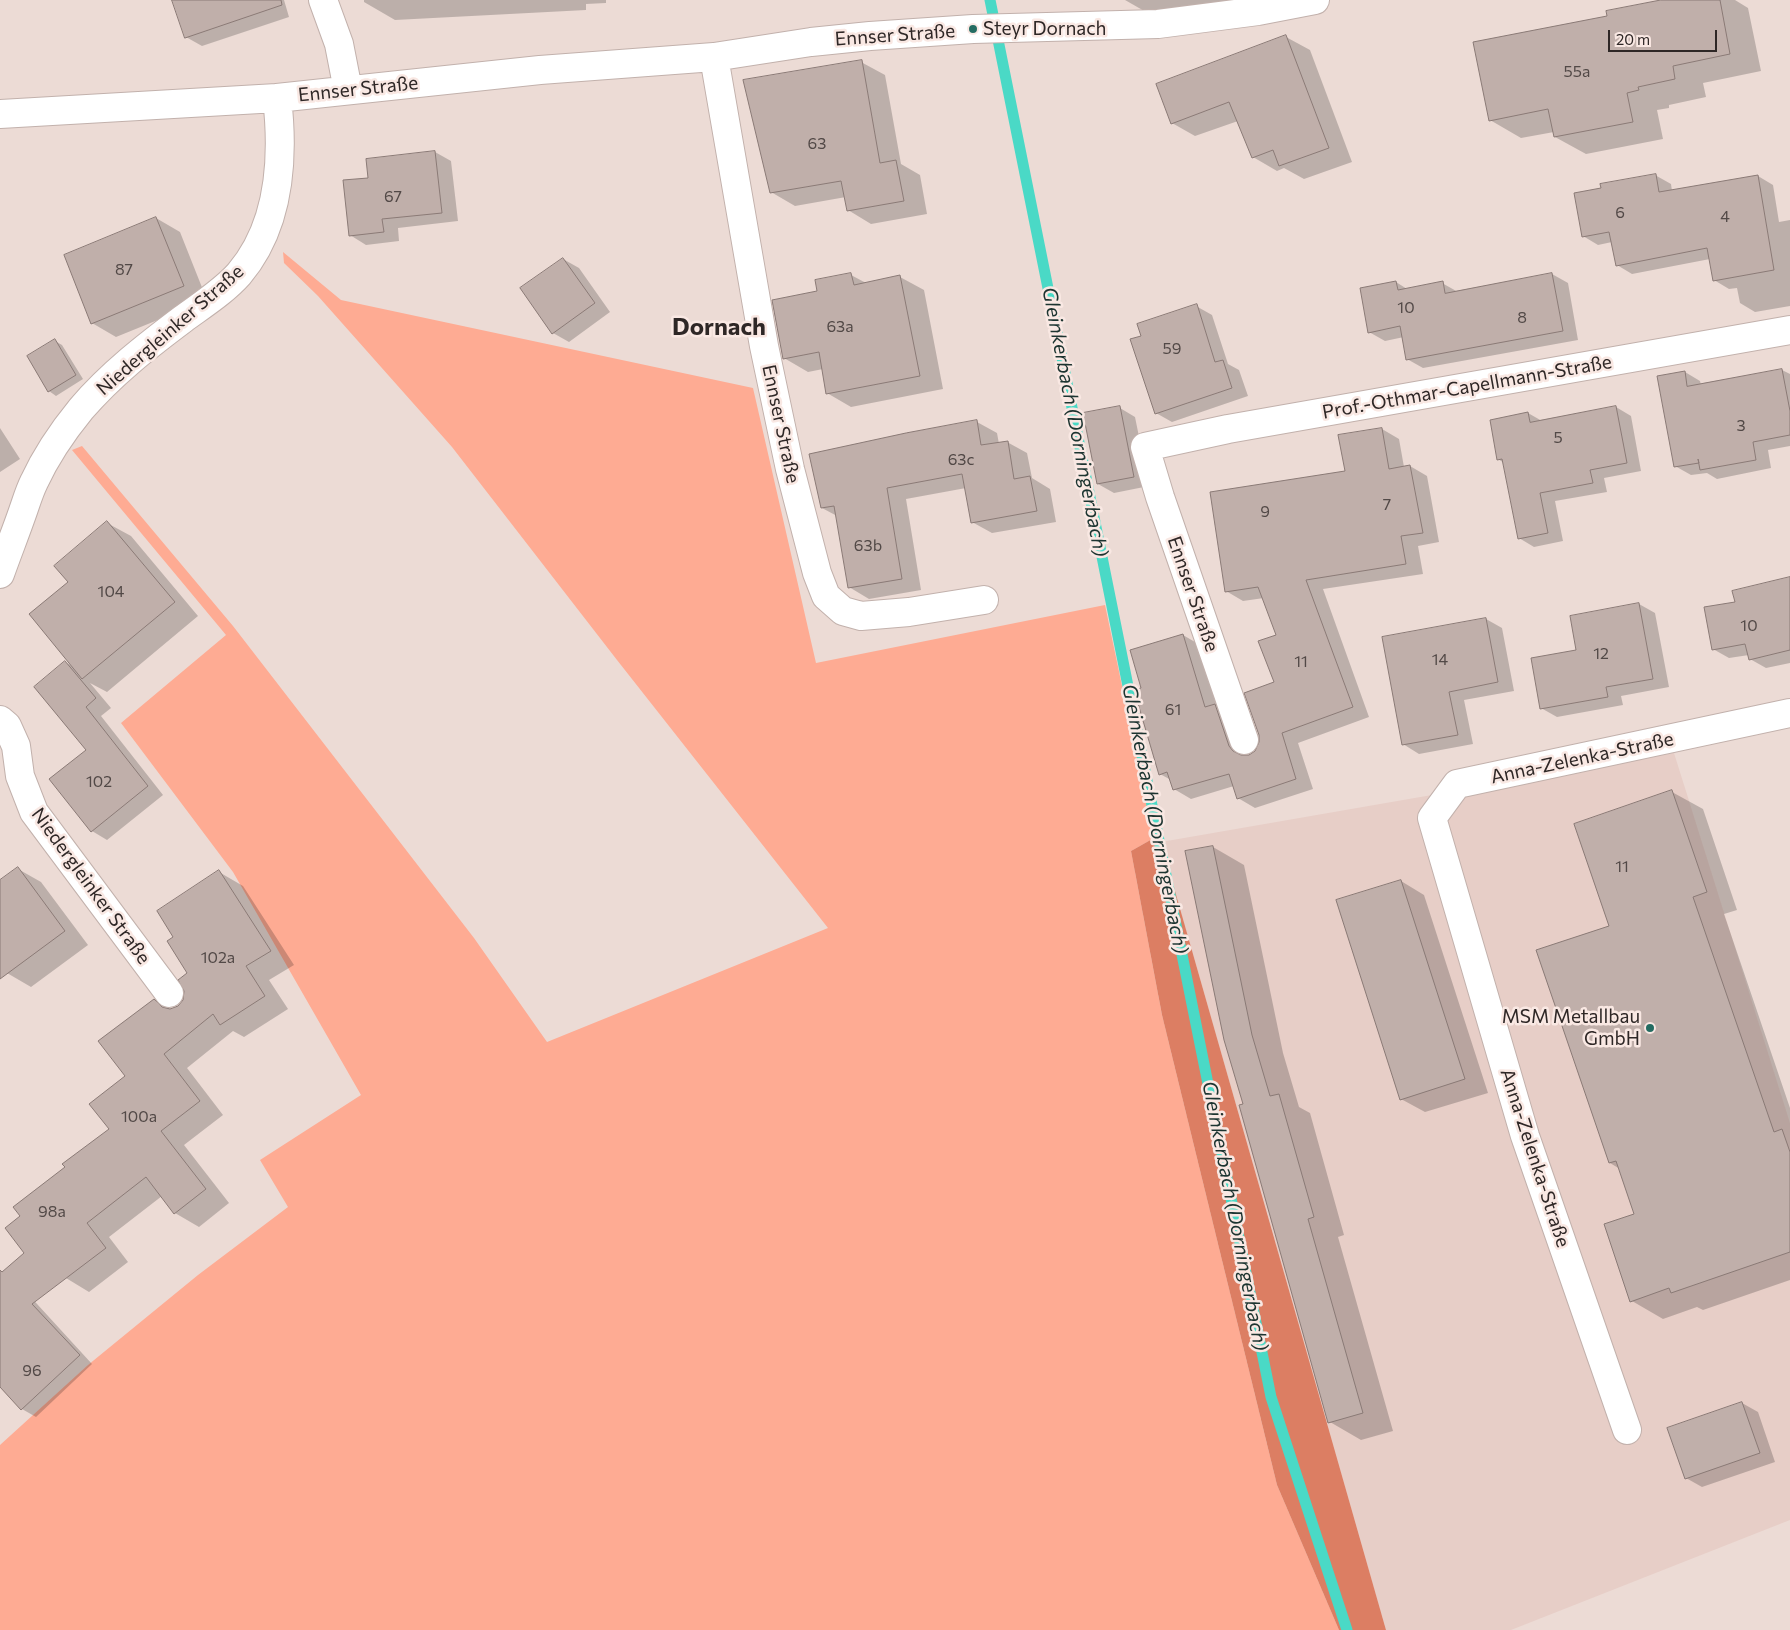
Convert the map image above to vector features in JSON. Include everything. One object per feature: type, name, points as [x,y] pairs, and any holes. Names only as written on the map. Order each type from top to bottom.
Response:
[{"type":"street","points":[[323,0],[339,44],[348,90]]},
{"type":"street","name":"Ennser Straße","points":[[0,114],[277,98],[540,70],[714,57],[840,38],[1012,28],[1158,24],[1258,11],[1315,0]]},
{"type":"street","name":"Ennser Straße","points":[[714,57],[764,346],[790,468],[817,573],[826,596],[843,610],[861,616],[908,612],[984,600]]},
{"type":"street","name":"Niedergleinker Straße","points":[[0,574],[33,482],[53,448],[81,410],[136,354],[212,298],[238,275],[257,251],[274,202],[278,175],[280,148],[277,98]]},
{"type":"street","name":"Prof.-Othmar-Capellmann-Straße","points":[[1145,447],[1228,429],[1790,330]]},
{"type":"street","name":"Ennser Straße","points":[[1145,447],[1160,497],[1244,740]]},
{"type":"street","name":"Anna-Zelenka-Straße","points":[[1627,1430],[1525,1136],[1432,818],[1457,784],[1790,713]]},
{"type":"street","name":"Niedergleinker Straße","points":[[0,720],[7,726],[16,746],[20,776],[34,812],[169,993]]},
{"type":"shaded area","points":[[283,252],[341,300],[753,388],[816,663],[1105,605],[1154,838],[1131,851],[1162,1015],[1277,1485],[1339,1630],[0,1630],[0,1445],[88,1365],[198,1275],[288,1207],[260,1160],[361,1095],[233,872],[121,723],[226,635],[72,450],[82,446],[233,626],[474,938],[547,1042],[828,928],[452,447],[318,296],[284,263]]},
{"type":"shaded area","points":[[1674,753],[1790,1123],[1790,1520],[1511,1630],[1386,1630],[1161,842]]},
{"type":"shaded area","points":[[1154,838],[1161,842],[1386,1630],[1339,1630],[1277,1485],[1162,1015],[1131,851]]},
{"type":"building","points":[[172,0],[281,0],[282,5],[185,38]]},
{"type":"building","points":[[1661,0],[1720,0],[1730,54],[1673,66],[1675,79],[1638,87],[1639,90],[1627,93],[1633,122],[1554,137],[1548,109],[1489,121],[1473,42],[1607,16],[1606,11]]},
{"type":"building","points":[[1286,35],[1329,148],[1279,166],[1273,150],[1252,158],[1229,102],[1171,124],[1156,84]]},
{"type":"building","points":[[862,60],[880,163],[896,160],[904,201],[847,211],[841,181],[770,193],[743,80]]},
{"type":"building","points":[[435,151],[442,213],[382,219],[384,232],[349,236],[343,180],[368,178],[366,159]]},
{"type":"building","points":[[1656,174],[1659,192],[1758,175],[1774,270],[1713,281],[1707,248],[1616,266],[1609,232],[1582,237],[1574,193],[1601,188],[1600,184]]},
{"type":"building","points":[[156,217],[184,286],[91,324],[64,255]]},
{"type":"building","points":[[563,258],[595,303],[552,334],[520,288]]},
{"type":"building","points":[[851,273],[854,285],[900,275],[920,376],[826,394],[819,352],[783,359],[772,300],[817,291],[815,280]]},
{"type":"building","points":[[1552,273],[1563,331],[1406,360],[1400,326],[1368,333],[1360,288],[1396,281],[1398,290],[1443,281],[1445,293]]},
{"type":"building","points":[[1197,304],[1215,362],[1223,360],[1232,388],[1155,414],[1130,339],[1141,336],[1137,324]]},
{"type":"building","points":[[55,339],[76,375],[48,392],[27,356]]},
{"type":"building","points":[[1782,369],[1790,411],[1790,435],[1753,442],[1756,460],[1700,470],[1699,463],[1674,467],[1657,376],[1685,371],[1687,386]]},
{"type":"building","points":[[1120,406],[1134,477],[1097,484],[1083,413]]},
{"type":"building","points":[[1616,406],[1627,463],[1590,470],[1593,483],[1540,493],[1548,533],[1518,539],[1502,459],[1497,460],[1490,420],[1528,412],[1530,422]]},
{"type":"building","points":[[977,420],[981,445],[1008,441],[1014,479],[1030,476],[1037,511],[971,523],[962,474],[887,488],[902,579],[848,588],[834,506],[821,508],[809,454]]},
{"type":"building","points":[[1382,428],[1389,469],[1410,465],[1423,533],[1401,536],[1406,564],[1306,580],[1353,707],[1282,733],[1296,779],[1237,799],[1229,774],[1173,790],[1167,772],[1159,775],[1134,690],[1141,688],[1130,650],[1183,634],[1205,707],[1215,704],[1229,746],[1233,751],[1241,755],[1249,755],[1255,751],[1259,742],[1259,735],[1244,693],[1274,682],[1258,641],[1276,635],[1258,587],[1225,592],[1210,492],[1345,471],[1338,435]]},
{"type":"building","points":[[107,521],[175,602],[82,679],[29,614],[68,582],[54,566]]},
{"type":"building","points":[[1790,577],[1790,650],[1749,660],[1745,644],[1712,650],[1704,607],[1735,602],[1732,591]]},
{"type":"building","points":[[1639,603],[1653,679],[1606,687],[1608,697],[1540,709],[1531,658],[1576,650],[1570,616]]},
{"type":"building","points":[[1486,618],[1498,682],[1449,692],[1458,735],[1402,745],[1382,637]]},
{"type":"building","points":[[65,661],[96,698],[86,707],[148,786],[91,832],[49,779],[86,750],[34,687]]},
{"type":"building","name":"MSM Metallbau GmbH","points":[[1672,790],[1707,892],[1693,897],[1774,1132],[1782,1129],[1790,1152],[1790,1252],[1671,1293],[1669,1288],[1630,1302],[1604,1224],[1634,1214],[1616,1161],[1609,1163],[1536,950],[1609,926],[1574,824]]},
{"type":"building","points":[[1213,846],[1252,1035],[1270,1096],[1279,1094],[1314,1217],[1308,1219],[1363,1413],[1328,1423],[1239,1105],[1243,1104],[1224,1040],[1185,851]]},
{"type":"building","points":[[18,867],[65,931],[0,979],[0,880]]},
{"type":"building","points":[[219,870],[271,951],[246,966],[265,996],[220,1025],[213,1014],[164,1054],[200,1101],[161,1131],[206,1189],[174,1214],[146,1177],[87,1223],[106,1248],[32,1304],[80,1355],[21,1410],[0,1387],[0,1270],[2,1272],[24,1253],[5,1228],[20,1216],[13,1207],[65,1167],[62,1164],[109,1129],[89,1104],[125,1076],[98,1041],[154,999],[162,1007],[170,1009],[178,1006],[183,1000],[184,991],[178,980],[187,973],[167,941],[173,937],[157,911]]},
{"type":"building","points":[[1401,880],[1465,1079],[1400,1100],[1336,900]]},
{"type":"building","points":[[1742,1402],[1760,1453],[1685,1479],[1667,1428]]},
{"type":"waterway","name":"Gleinkerbach (Dorningerbach)","points":[[990,0],[1271,1397],[1347,1630]]},
{"type":"place","name":"Steyr Dornach","points":[[973,29]]},
{"type":"place","name":"MSM Metallbau GmbH","points":[[1650,1028]]},
{"type":"district","name":"Dornach","points":[[719,327]]}]
